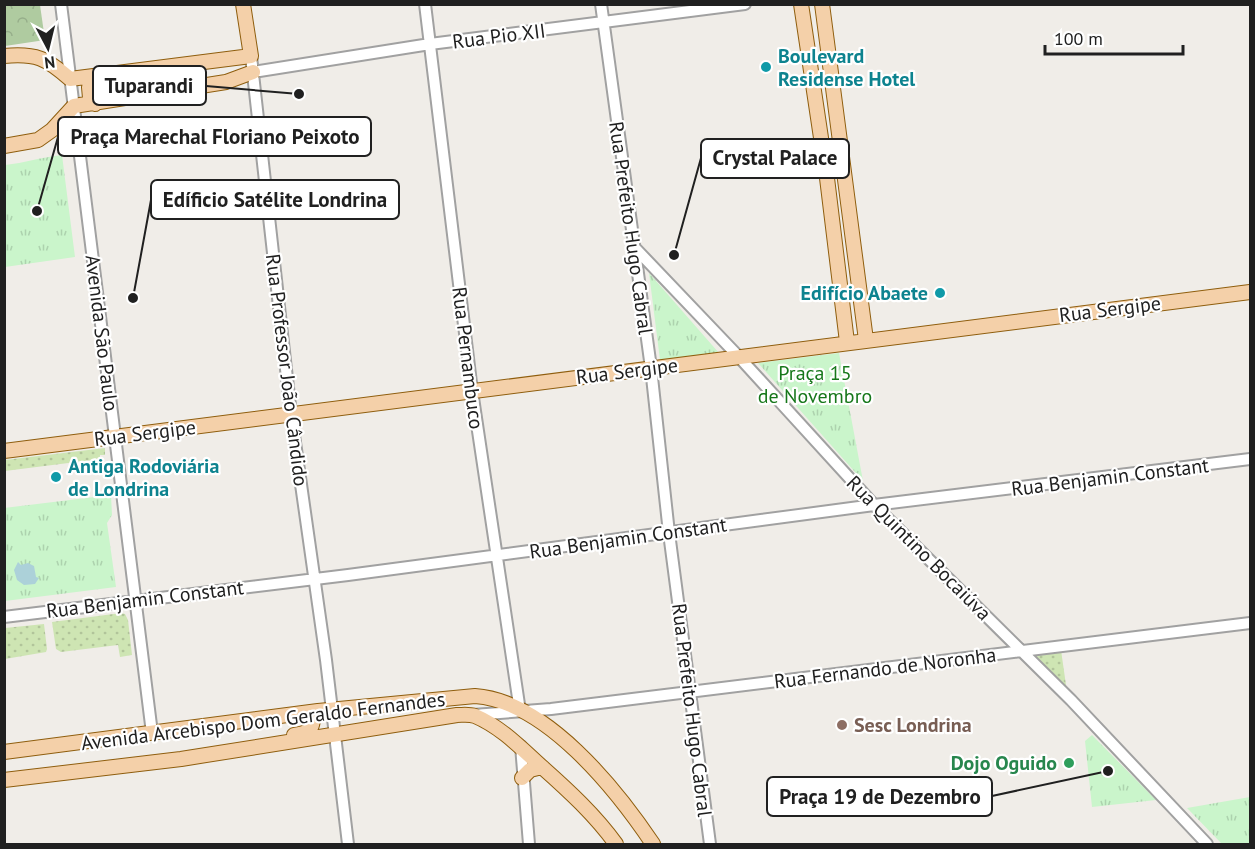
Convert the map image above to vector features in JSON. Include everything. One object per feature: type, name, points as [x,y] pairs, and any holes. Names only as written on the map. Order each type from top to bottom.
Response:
[{"type":"main road","name":"Rua Professor João Cândido","points":[[243,4],[251,56]]},
{"type":"main road","points":[[801,4],[827,178],[847,342]]},
{"type":"main road","points":[[822,4],[866,340]]},
{"type":"main road","points":[[4,57],[24,54],[35,56],[57,68],[70,79],[251,56]]},
{"type":"main road","points":[[223,60],[226,82]]},
{"type":"main road","points":[[4,146],[38,140],[74,106],[226,82],[253,72]]},
{"type":"main road","points":[[95,104],[90,98],[89,87],[99,76]]},
{"type":"main road","name":"Rua Sergipe","points":[[4,450],[1251,291]]},
{"type":"main road","points":[[842,298],[860,297]]},
{"type":"main road","name":"Avenida Arcebispo Dom Geraldo Fernandes","points":[[4,752],[312,711],[475,696],[499,700],[552,730],[593,768],[633,815],[653,844]]},
{"type":"main road","points":[[181,759],[184,752],[191,748],[306,734],[312,727],[312,711]]},
{"type":"main road","name":"Avenida Arcebispo Dom Geraldo Fernandes","points":[[4,780],[181,759],[457,715],[472,715],[487,722],[520,746],[562,784],[600,823],[616,844]]},
{"type":"main road","points":[[522,778],[530,770],[542,766]]},
{"type":"street","name":"Avenida São Paulo","points":[[61,4],[152,733]]},
{"type":"street","name":"Rua Pernambuco","points":[[425,4],[472,391],[520,711]]},
{"type":"street","name":"Rua Prefeito Hugo Cabral","points":[[601,4],[651,368],[669,533],[710,844]]},
{"type":"street","name":"Rua Pio XII","points":[[253,72],[430,44],[745,4]]},
{"type":"street","name":"Rua Professor João Cândido","points":[[251,56],[291,414],[315,579],[348,844]]},
{"type":"street","name":"Rua Quintino Bocaiúva","points":[[635,247],[874,505],[1071,700],[1207,844]]},
{"type":"street","name":"Rua Benjamin Constant","points":[[4,617],[1251,459]]},
{"type":"street","name":"Rua Fernando de Noronha","points":[[520,711],[1251,623]]},
{"type":"street","name":"Avenida Arcebispo Dom Geraldo Fernandes","points":[[472,715],[520,711]]},
{"type":"street","points":[[520,746],[529,844]]},
{"type":"green space","points":[[4,5],[40,5],[45,40],[5,46]]},
{"type":"green space","points":[[62,155],[75,257],[5,267],[5,165]]},
{"type":"green space","points":[[649,273],[719,353],[660,360]]},
{"type":"green space","name":"Praça 15 de Novembro","points":[[839,353],[863,481],[758,363]]},
{"type":"green space","points":[[105,448],[105,455],[100,455],[100,459],[5,471],[5,460]]},
{"type":"green space","points":[[111,495],[112,515],[107,523],[116,587],[5,601],[4,508]]},
{"type":"green space","points":[[125,614],[128,620],[132,655],[120,657],[118,645],[61,652],[56,649],[52,622]]},
{"type":"green space","points":[[44,624],[46,652],[5,659],[5,628]]},
{"type":"green space","points":[[1061,650],[1067,692],[1030,651]]},
{"type":"green space","points":[[1092,735],[1156,800],[1092,807],[1085,741]]},
{"type":"green space","points":[[1250,797],[1250,844],[1222,844],[1187,808]]},
{"type":"water","points":[[18,562],[21,565],[28,563],[34,566],[36,577],[39,578],[35,584],[24,585],[17,580],[14,570]]},
{"type":"place","name":"Boulevard Residense Hotel","points":[[766,67]]},
{"type":"place","name":"Tuparandi","points":[[299,94]]},
{"type":"place","name":"Praça Marechal Floriano Peixoto","points":[[37,211]]},
{"type":"place","name":"Crystal Palace","points":[[674,255]]},
{"type":"place","name":"Edifício Abaete","points":[[940,293]]},
{"type":"place","name":"Edíficio Satélite Londrina","points":[[133,298]]},
{"type":"place","name":"Antiga Rodoviária de Londrina","points":[[56,477]]},
{"type":"place","name":"Sesc Londrina","points":[[842,725]]},
{"type":"place","name":"Dojo Oguido","points":[[1069,763]]},
{"type":"place","name":"Praça 19 de Dezembro","points":[[1108,771]]}]
